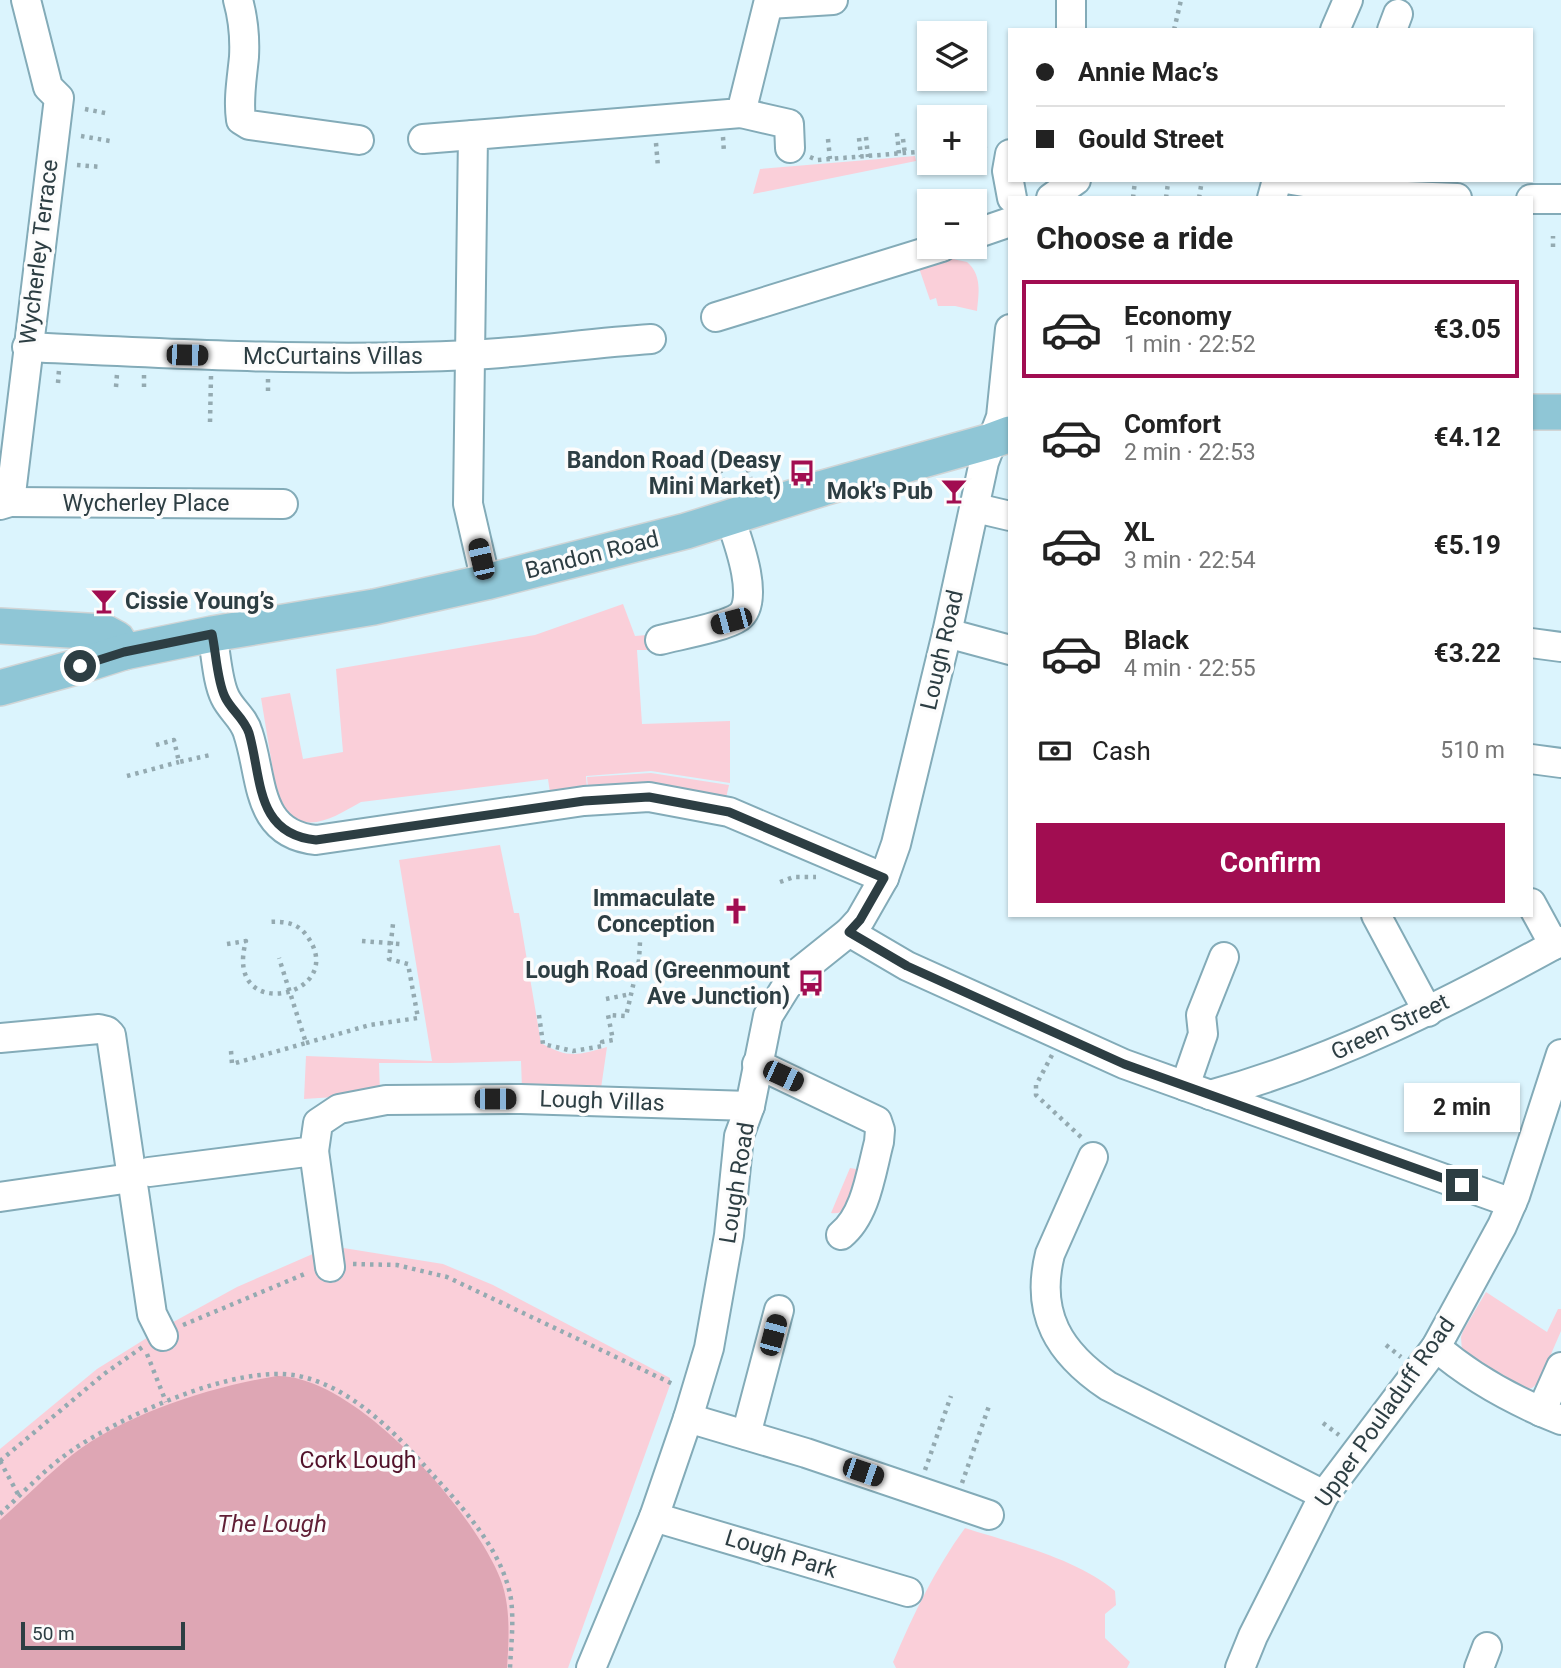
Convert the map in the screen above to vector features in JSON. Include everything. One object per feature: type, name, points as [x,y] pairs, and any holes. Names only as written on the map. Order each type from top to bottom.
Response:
[{"type":"main road","points":[[1533,412],[1561,412]]},
{"type":"main road","name":"Bandon Road","points":[[0,688],[124,652],[212,634],[374,607],[486,582],[728,505],[823,488],[1001,438]]},
{"type":"main road","points":[[0,625],[104,632],[117,639],[124,652]]},
{"type":"street","points":[[0,3],[11,0]]},
{"type":"street","name":"Wycherley Terrace","points":[[5,503],[60,98],[47,87],[26,0]]},
{"type":"street","points":[[238,0],[244,53],[239,109],[242,120],[249,125],[359,140]]},
{"type":"street","points":[[741,113],[769,2],[833,0]]},
{"type":"street","points":[[1071,0],[1071,28]]},
{"type":"street","points":[[1336,28],[1348,0]]},
{"type":"street","points":[[423,139],[741,113],[789,124],[790,148]]},
{"type":"street","points":[[473,135],[468,504],[486,582]]},
{"type":"street","points":[[1000,151],[1008,176]]},
{"type":"street","points":[[1054,196],[1073,182]]},
{"type":"street","points":[[1304,182],[1382,195],[1407,196]]},
{"type":"street","points":[[1533,199],[1561,199]]},
{"type":"street","points":[[987,230],[1008,223]]},
{"type":"street","points":[[716,317],[917,255]]},
{"type":"street","name":"McCurtains Villas","points":[[27,347],[262,357],[471,355],[650,339]]},
{"type":"street","name":"Lough Road","points":[[592,1668],[653,1517],[688,1419],[709,1348],[729,1235],[740,1136],[750,1106],[768,1016],[799,972],[860,920],[884,878],[896,844],[976,508],[984,462],[1001,438],[1008,349]]},
{"type":"street","name":"Wycherley Place","points":[[5,503],[283,504]]},
{"type":"street","points":[[660,640],[731,621],[742,614],[747,605],[748,589],[743,559],[728,505]]},
{"type":"street","points":[[976,508],[1008,516]]},
{"type":"street","points":[[947,633],[1008,649]]},
{"type":"street","points":[[212,634],[225,698],[239,713],[248,730],[265,806],[280,826],[301,838],[316,840],[584,801],[649,797],[729,812],[884,878]]},
{"type":"street","points":[[1533,643],[1561,647]]},
{"type":"street","points":[[1533,759],[1561,763]]},
{"type":"street","points":[[1533,905],[1558,943]]},
{"type":"street","points":[[1377,917],[1428,1012]]},
{"type":"street","points":[[849,932],[907,966],[1124,1064],[1513,1200]]},
{"type":"street","name":"Green Street","points":[[1198,1091],[1255,1083],[1328,1057],[1428,1012],[1558,943]]},
{"type":"street","points":[[1198,1091],[1203,1034],[1201,1016],[1224,957]]},
{"type":"street","points":[[0,1038],[99,1029],[107,1031],[113,1041],[140,1175],[153,1341]]},
{"type":"street","name":"Upper Pouladuff Road","points":[[1240,1668],[1253,1636],[1324,1495],[1436,1347],[1513,1200],[1553,1112],[1561,1054]]},
{"type":"street","points":[[757,1064],[877,1121],[880,1130],[879,1142],[859,1212],[852,1226],[841,1235]]},
{"type":"street","name":"Lough Villas","points":[[314,1151],[318,1123],[339,1109],[381,1101],[521,1098],[750,1106]]},
{"type":"street","points":[[0,1197],[314,1151],[330,1267]]},
{"type":"street","points":[[1093,1157],[1050,1254],[1046,1270],[1048,1313],[1059,1338],[1080,1366],[1108,1386],[1324,1495]]},
{"type":"street","points":[[746,1435],[779,1310]]},
{"type":"street","points":[[1436,1347],[1483,1381],[1551,1416],[1561,1367]]},
{"type":"street","points":[[688,1419],[746,1435],[989,1515]]},
{"type":"street","name":"Lough Park","points":[[653,1517],[908,1592]]},
{"type":"path","points":[[1174,28],[1181,0]]},
{"type":"path","points":[[85,109],[110,114]]},
{"type":"path","points":[[655,132],[658,167]]},
{"type":"path","points":[[897,133],[902,154]]},
{"type":"path","points":[[81,136],[110,141]]},
{"type":"path","points":[[861,157],[863,137],[868,157]]},
{"type":"path","points":[[828,139],[830,159]]},
{"type":"path","points":[[902,154],[903,139]]},
{"type":"path","points":[[790,148],[817,160],[917,152]]},
{"type":"path","points":[[77,164],[102,167]]},
{"type":"path","points":[[1166,196],[1168,183]]},
{"type":"path","points":[[1199,196],[1201,186]]},
{"type":"path","points":[[1553,236],[1553,247]]},
{"type":"path","points":[[209,422],[211,369]]},
{"type":"path","points":[[745,461],[752,484]]},
{"type":"path","points":[[720,470],[728,505]]},
{"type":"path","points":[[156,745],[174,740],[179,762]]},
{"type":"path","points":[[127,776],[210,755]]},
{"type":"path","points":[[227,944],[246,941],[244,967],[254,987],[271,994],[290,993],[307,982],[316,960],[314,950],[303,930],[283,921],[270,922]]},
{"type":"path","points":[[232,1051],[232,1063],[370,1025],[418,1018],[408,964],[389,959],[393,924]]},
{"type":"path","points":[[362,941],[400,944]]},
{"type":"path","points":[[539,1015],[543,1045],[573,1051],[603,1046],[602,1042],[613,1040],[608,1015],[626,1016],[639,960],[640,942]]},
{"type":"path","points":[[279,958],[306,1043]]},
{"type":"path","points":[[606,999],[631,994]]},
{"type":"path","points":[[1062,1036],[1036,1085],[1036,1094],[1086,1141],[1093,1157]]},
{"type":"path","points":[[19,1496],[0,1461],[104,1374],[153,1341],[249,1296],[330,1267],[366,1263],[397,1265],[447,1277],[680,1388]]},
{"type":"path","points":[[153,1341],[166,1402]]},
{"type":"path","points":[[0,1514],[68,1453],[106,1428],[166,1402],[229,1382],[277,1374],[299,1376],[339,1392],[372,1415],[405,1444],[444,1486],[477,1528],[499,1562],[511,1598],[510,1668]]},
{"type":"path","points":[[918,1490],[951,1396]]},
{"type":"path","points":[[955,1503],[989,1406]]},
{"type":"path","points":[[1322,1423],[1347,1441]]},
{"type":"green space","points":[[915,156],[916,161],[753,194],[760,169]]},
{"type":"green space","points":[[945,259],[967,262],[977,278],[977,311],[955,306],[938,306],[936,298],[930,300],[919,268]]},
{"type":"green space","points":[[623,604],[635,636],[647,635],[648,650],[637,650],[642,724],[730,721],[730,783],[651,771],[586,776],[587,789],[550,793],[548,779],[361,802],[330,818],[310,822],[289,816],[279,807],[261,698],[290,693],[303,759],[343,752],[336,669],[535,635]]},
{"type":"green space","points":[[651,773],[729,785],[726,798],[588,789],[587,777]]},
{"type":"green space","points":[[500,845],[514,913],[519,913],[541,1043],[559,1052],[574,1054],[607,1047],[600,1095],[522,1089],[521,1061],[379,1063],[380,1094],[304,1099],[306,1056],[432,1061],[399,860]]},
{"type":"green space","points":[[850,1168],[862,1170],[856,1192],[845,1210],[831,1213]]},
{"type":"green space","name":"Cork Lough","points":[[331,1246],[443,1264],[493,1285],[670,1378],[670,1385],[568,1668],[0,1668],[0,1449],[97,1369],[166,1326],[237,1287]]},
{"type":"green space","points":[[1486,1292],[1547,1332],[1558,1309],[1561,1309],[1561,1331],[1539,1382],[1532,1388],[1518,1390],[1462,1352],[1463,1331]]},
{"type":"green space","points":[[965,1528],[1064,1561],[1115,1591],[1116,1605],[1105,1614],[1105,1638],[1130,1662],[1127,1668],[896,1668],[893,1662],[917,1610],[934,1576]]},
{"type":"water","name":"The Lough","points":[[277,1376],[308,1382],[341,1398],[375,1422],[408,1451],[465,1518],[486,1550],[504,1588],[508,1622],[507,1668],[0,1668],[0,1520],[72,1455],[118,1426],[197,1395]]},
{"type":"place","name":"Bandon Road (Deasy Mini Market)","points":[[802,473]]},
{"type":"place","name":"Mok's Pub","points":[[954,491]]},
{"type":"place","name":"Cissie Young’s","points":[[104,601]]},
{"type":"place","name":"Immaculate Conception","points":[[736,911]]},
{"type":"place","name":"Lough Road (Greenmount Ave Junction)","points":[[811,983]]},
{"type":"route","points":[[80,666],[124,652],[212,634],[225,698],[239,713],[248,730],[265,806],[280,826],[301,838],[316,840],[584,801],[649,797],[729,812],[884,878],[877,894],[849,932],[907,966],[1124,1064],[1462,1185]]}]
